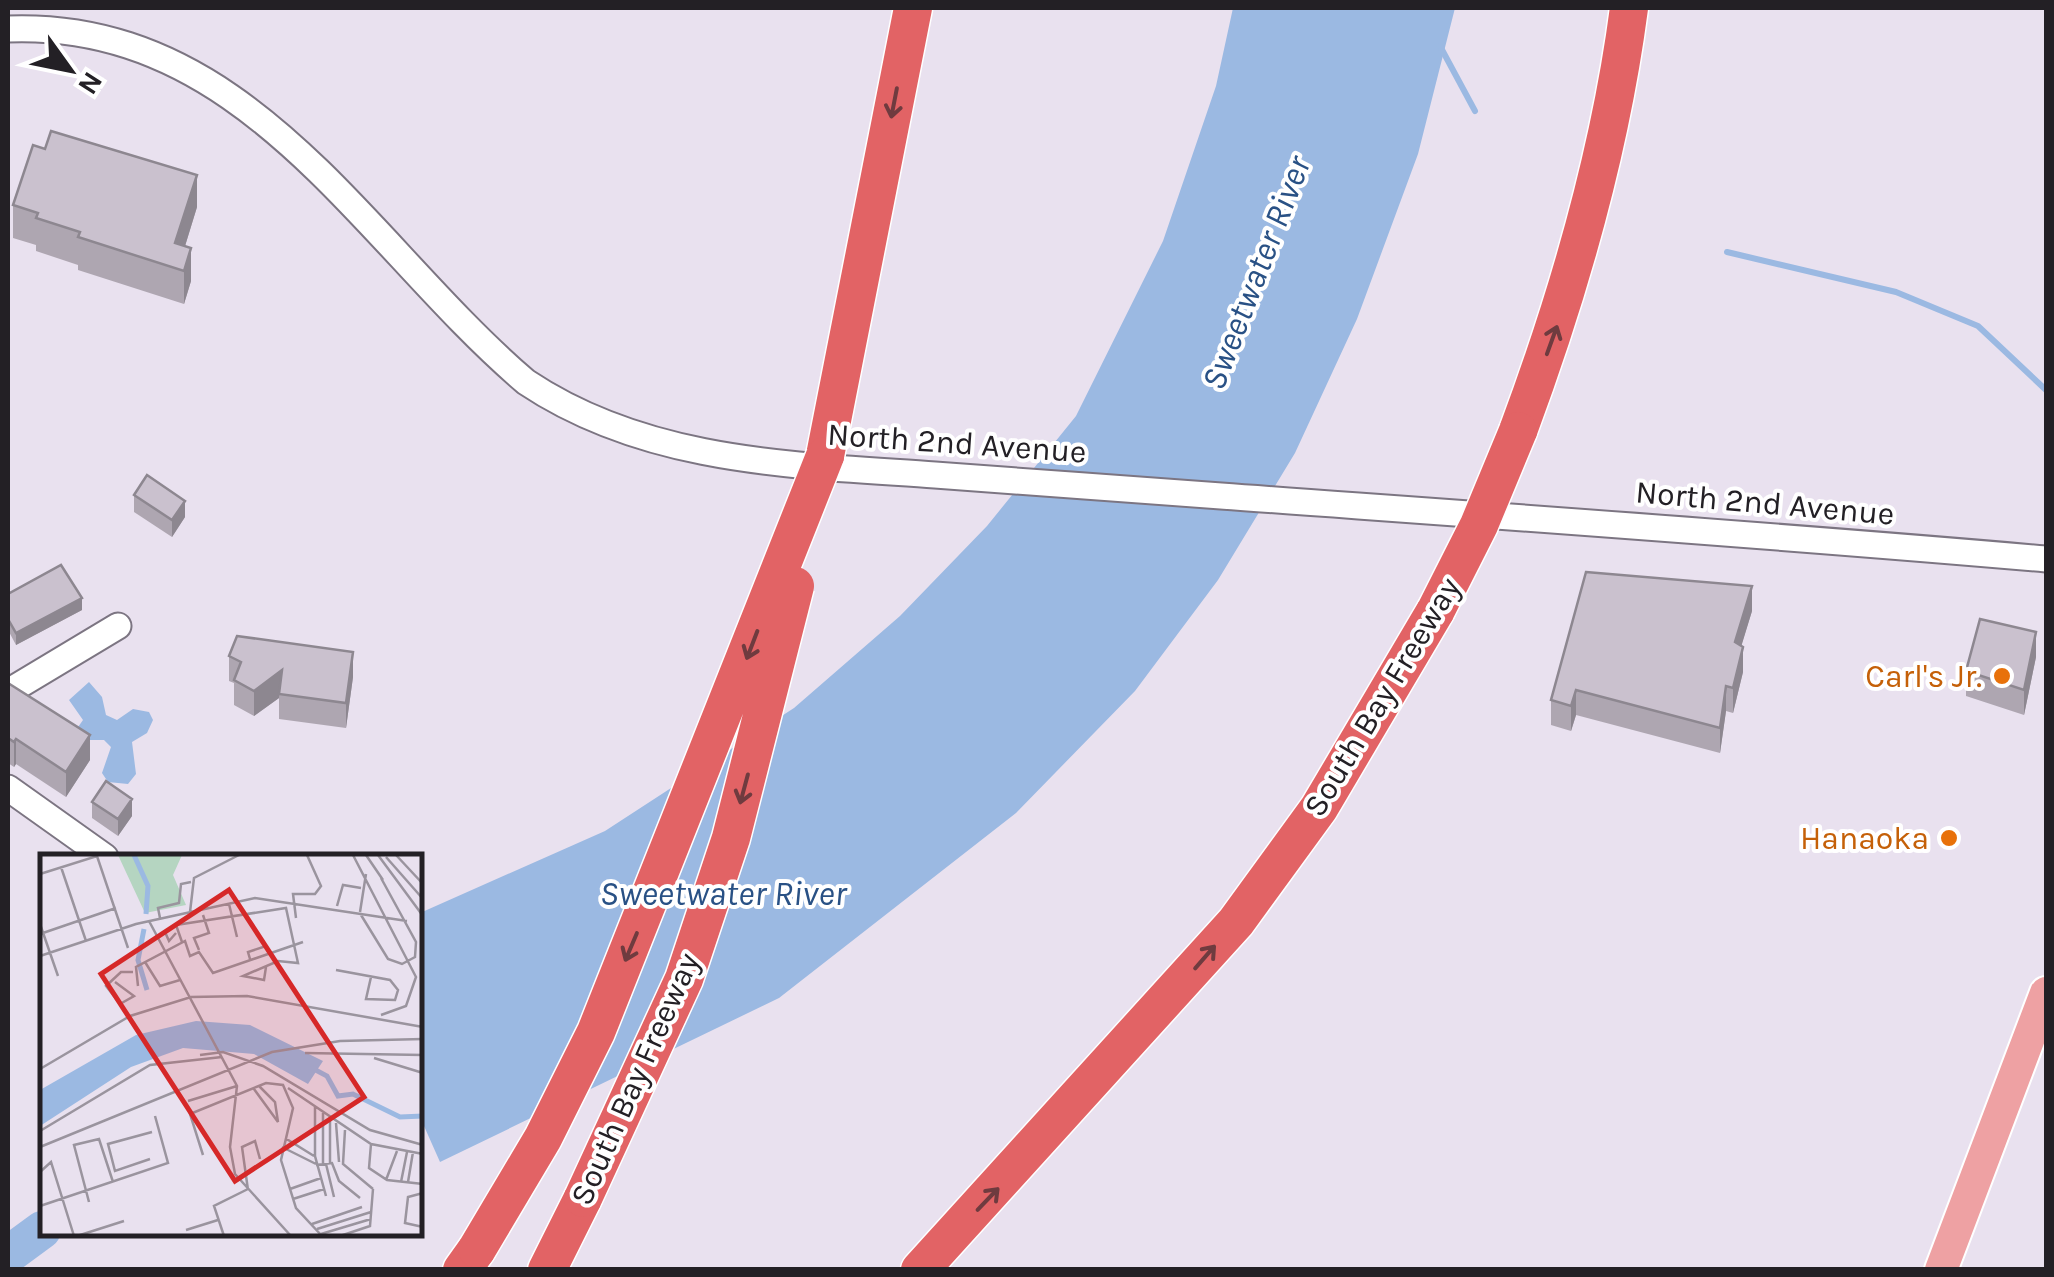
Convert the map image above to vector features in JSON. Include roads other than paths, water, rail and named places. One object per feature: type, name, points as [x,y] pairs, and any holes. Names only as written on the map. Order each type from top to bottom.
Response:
[{"type":"highway","name":"South Bay Freeway","points":[[547,1270],[626,1112],[696,944],[776,670],[825,456],[913,8]]},
{"type":"highway","name":"South Bay Freeway","points":[[920,1270],[1236,922],[1319,808],[1436,610],[1480,525],[1559,321],[1593,194],[1629,8]]},
{"type":"highway","points":[[470,1259],[543,1138],[596,1032],[825,456]]},
{"type":"main road","points":[[1941,1270],[2046,993]]},
{"type":"street","name":"North 2nd Avenue","points":[[8,29],[48,28],[132,43],[206,81],[257,114],[304,156],[501,360],[567,409],[608,428],[676,446],[740,458],[886,472],[2046,559]]},
{"type":"street","points":[[8,692],[118,626]]},
{"type":"street","points":[[8,788],[100,854]]},
{"type":"water","name":"Sweetwater River","points":[[1233,8],[1455,8],[1418,154],[1357,319],[1295,453],[1218,580],[1135,691],[1016,813],[779,998],[440,1162],[422,1122],[422,912],[605,831],[794,708],[900,616],[987,526],[1076,416],[1163,241],[1216,86]]},
{"type":"water","points":[[89,682],[102,697],[106,715],[117,720],[133,709],[149,712],[153,720],[147,733],[132,742],[136,774],[128,784],[108,782],[102,773],[111,747],[104,740],[82,740],[76,730],[83,720],[69,700]]},
{"type":"waterway","points":[[1440,46],[1475,111]]},
{"type":"waterway","points":[[1727,252],[1896,292],[1978,326],[2046,390]]},
{"type":"waterway","name":"Sweetwater River","points":[[8,1255],[40,1231]]},
{"type":"place","name":"Carl's Jr.","points":[[2002,676]]},
{"type":"place","name":"Hanaoka","points":[[1949,838]]}]
